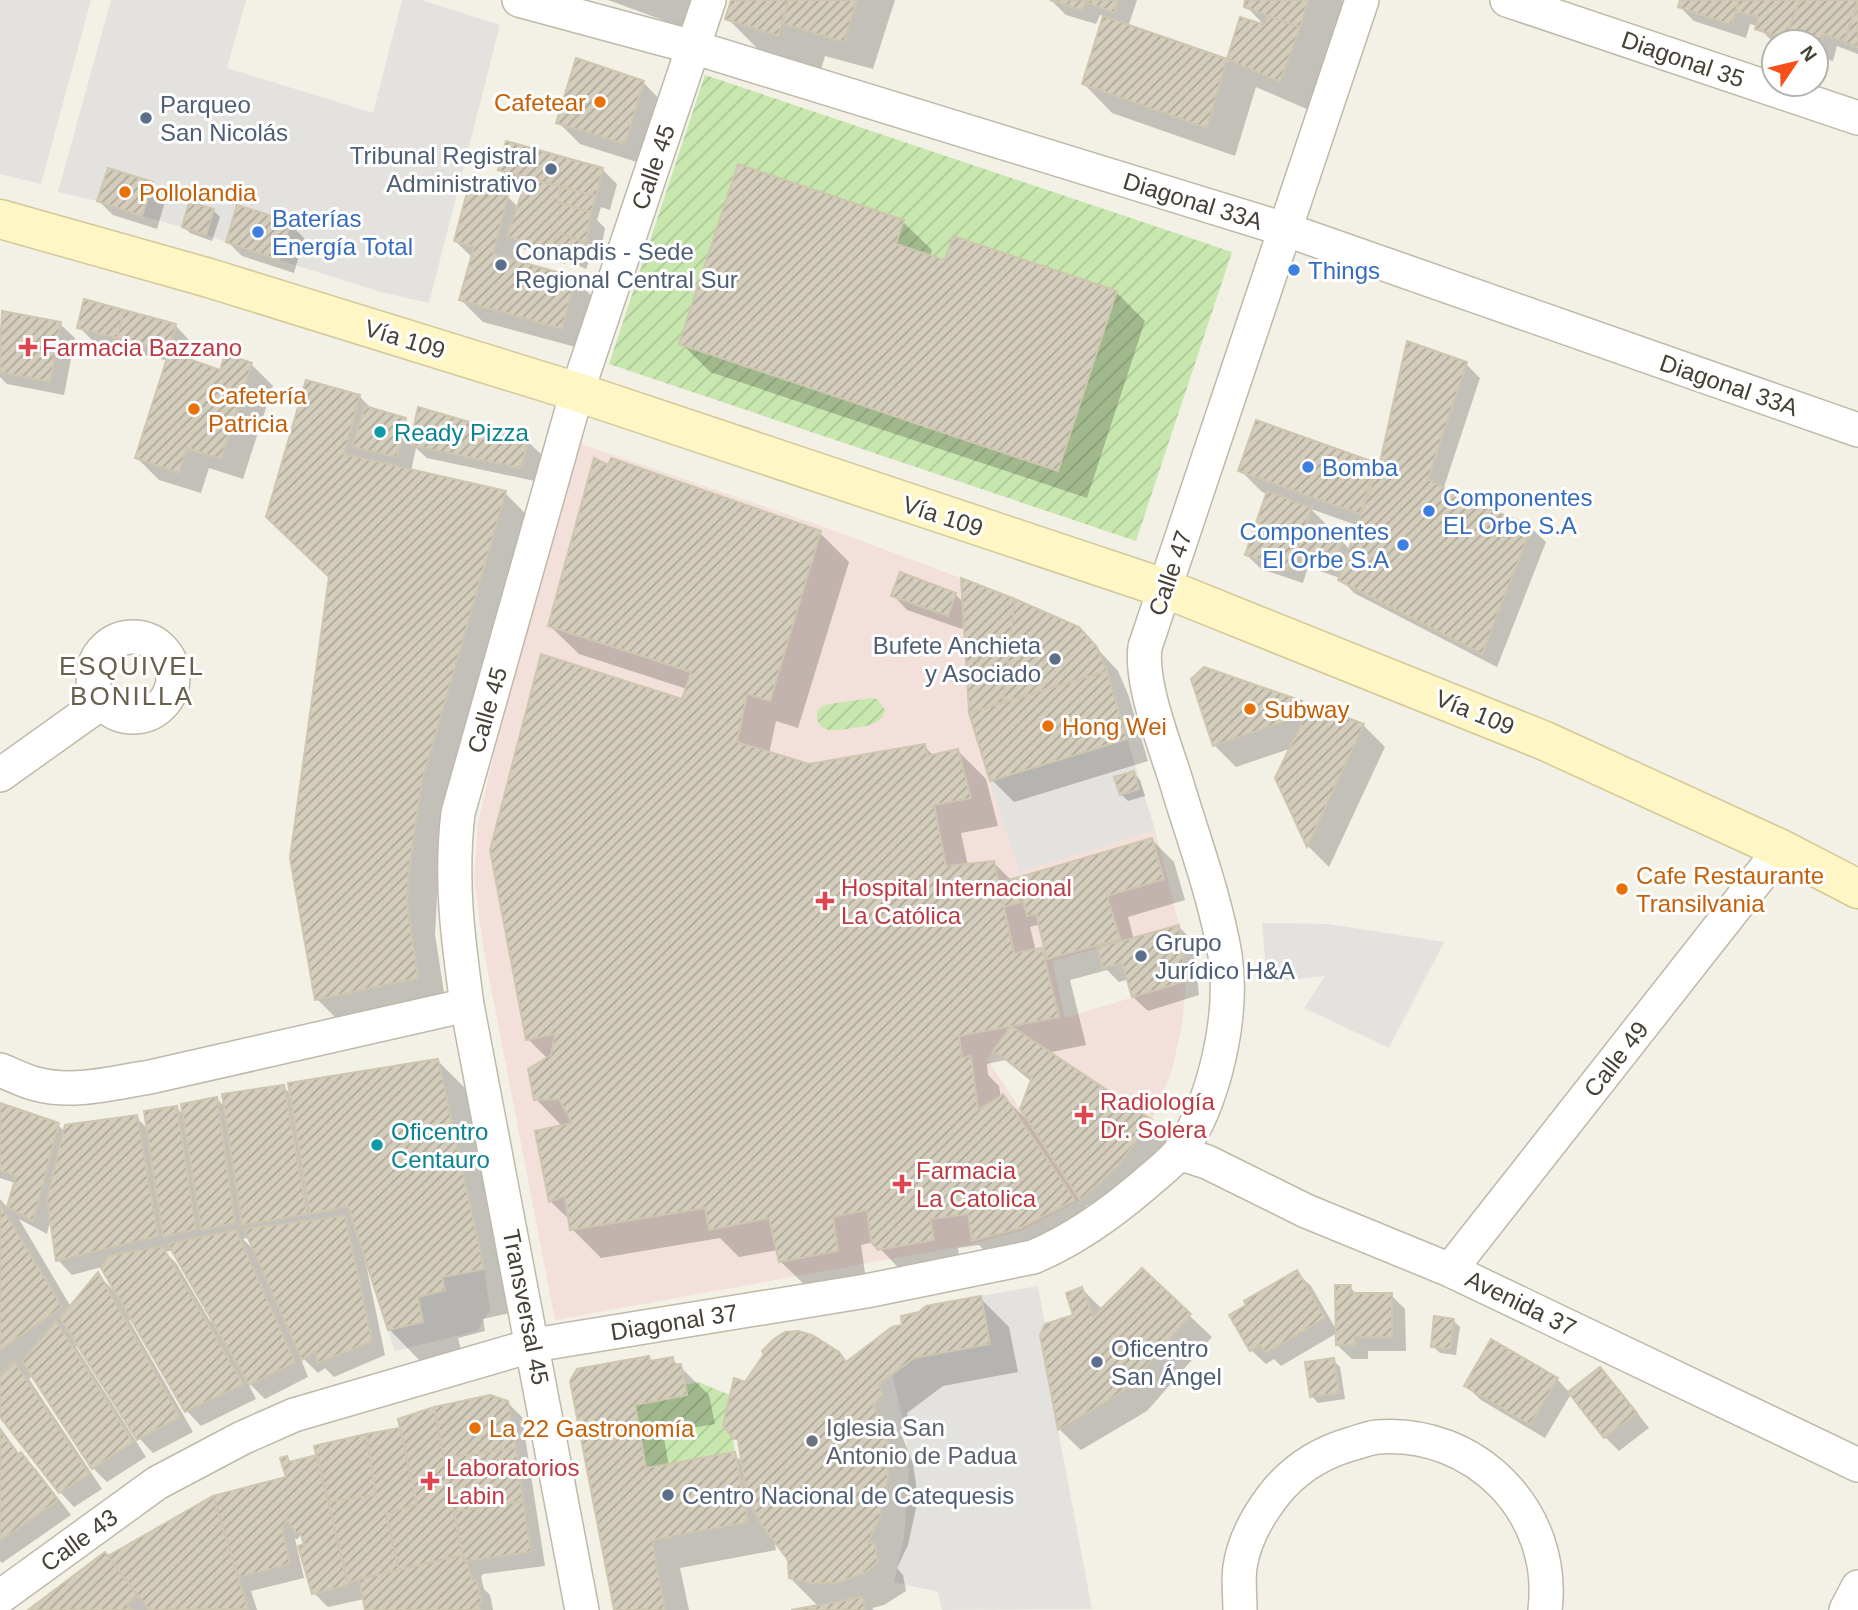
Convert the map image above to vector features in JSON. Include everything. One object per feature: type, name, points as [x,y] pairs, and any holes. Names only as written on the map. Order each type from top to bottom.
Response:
[{"type":"main road","name":"Vía 109","points":[[0,219],[209,278],[577,392],[1164,589],[1533,736],[1781,849],[1858,889]]},
{"type":"street","name":"Diagonal 33A","points":[[519,0],[693,47],[1287,230],[1858,430]]},
{"type":"street","name":"Calle 45","points":[[467,1005],[453,881],[458,813],[577,392],[709,0]]},
{"type":"street","name":"Calle 47","points":[[1179,1153],[1212,1086],[1220,1056],[1225,1028],[1225,957],[1214,909],[1146,676],[1145,647],[1362,0]]},
{"type":"street","name":"Diagonal 35","points":[[1507,0],[1858,118]]},
{"type":"street","points":[[0,775],[101,702]]},
{"type":"street","name":"Calle 49","points":[[1450,1270],[1781,849]]},
{"type":"street","points":[[0,1070],[34,1084],[66,1089],[150,1077],[467,1005]]},
{"type":"street","name":"Transversal 45","points":[[467,1005],[534,1345],[582,1610]]},
{"type":"street","name":"Avenida 37","points":[[1179,1153],[1207,1162],[1306,1211],[1450,1270],[1858,1465]]},
{"type":"street","name":"Diagonal 37","points":[[157,1483],[242,1438],[294,1415],[534,1345],[866,1291],[1033,1258],[1056,1248],[1105,1217],[1179,1153]]},
{"type":"street","points":[[1240,1610],[1240,1567],[1255,1519],[1286,1479],[1327,1451],[1376,1437],[1426,1440],[1473,1459],[1511,1492],[1538,1535],[1548,1585],[1545,1610]]},
{"type":"street","name":"Calle 43","points":[[0,1597],[157,1483]]},
{"type":"street","points":[[1846,1610],[1858,1587]]},
{"type":"shaded area","points":[[0,0],[91,0],[41,184],[0,174]]},
{"type":"shaded area","points":[[111,0],[246,0],[227,68],[373,113],[402,0],[421,0],[500,25],[429,303],[381,292],[279,260],[291,222],[237,206],[226,242],[206,235],[213,209],[189,202],[182,227],[142,216],[153,183],[108,169],[97,201],[58,192]]},
{"type":"shaded area","name":"Hospital Internacional La Católica","points":[[581,444],[824,527],[961,578],[967,705],[990,781],[1127,739],[1155,830],[1179,925],[1052,961],[1065,1018],[1186,981],[1182,1025],[1172,1070],[1152,1120],[1011,1027],[987,1059],[1080,1200],[1020,1231],[973,1244],[555,1320],[483,946],[474,878],[478,823],[502,720]]},
{"type":"shaded area","points":[[1127,739],[1155,830],[1019,872],[990,781]]},
{"type":"shaded area","points":[[1262,923],[1328,924],[1444,942],[1389,1048],[1304,1008],[1325,976],[1267,982]]},
{"type":"shaded area","points":[[484,1269],[490,1310],[477,1331],[395,1351],[388,1330],[423,1322],[418,1297],[445,1290],[442,1277]]},
{"type":"shaded area","points":[[1038,1286],[1045,1324],[1040,1335],[1092,1609],[942,1610],[938,1592],[894,1582],[904,1537],[909,1470],[905,1429],[892,1374],[914,1358],[990,1344],[981,1296]]},
{"type":"green space","points":[[705,75],[1232,252],[1136,541],[609,364]],"holes":[[[738,164],[904,221],[896,244],[945,260],[953,236],[1116,291],[1058,470]]]},
{"type":"green space","points":[[877,699],[885,710],[882,718],[875,723],[828,730],[823,728],[817,719],[817,711],[824,705]]},
{"type":"green space","points":[[698,1382],[730,1395],[723,1425],[733,1439],[735,1452],[646,1468],[635,1405],[687,1396],[685,1385]]},
{"type":"building","points":[[731,0],[789,0],[778,36],[725,19]]},
{"type":"building","points":[[789,0],[857,0],[844,42],[781,23]]},
{"type":"building","points":[[1050,0],[1118,0],[1114,13],[1086,2],[1082,10]]},
{"type":"building","points":[[1245,0],[1308,0],[1300,27],[1244,7]]},
{"type":"building","points":[[1680,0],[1739,0],[1732,25],[1678,7]]},
{"type":"building","points":[[1739,0],[1800,0],[1789,28],[1760,28],[1760,31],[1755,29],[1758,17],[1736,11]]},
{"type":"building","points":[[1800,0],[1858,0],[1844,42],[1830,36],[1830,28],[1789,28]]},
{"type":"building","points":[[1858,4],[1858,47],[1844,42]]},
{"type":"building","points":[[1103,16],[1227,59],[1207,128],[1082,84]]},
{"type":"building","points":[[1268,16],[1300,27],[1280,82],[1227,59],[1240,17],[1265,25]]},
{"type":"building","name":"Cafetear","points":[[576,58],[644,81],[625,144],[556,123]]},
{"type":"building","name":"Tribunal Registral Administrativo","points":[[506,141],[603,168],[596,196],[498,170]]},
{"type":"building","points":[[738,164],[904,220],[896,244],[945,260],[953,236],[1117,291],[1058,471],[679,344]]},
{"type":"building","name":"Pollolandia","points":[[108,168],[153,182],[142,216],[97,201]]},
{"type":"building","points":[[527,178],[561,187],[557,202],[591,212],[586,243],[557,232],[550,251],[507,236]]},
{"type":"building","name":"Conapdis - Sede Regional Central Sur","points":[[469,185],[508,196],[493,254],[575,277],[562,329],[459,300],[474,247],[454,241]]},
{"type":"building","points":[[561,187],[596,196],[591,212],[557,202]]},
{"type":"building","points":[[189,202],[214,209],[206,235],[182,227]]},
{"type":"building","name":"Baterías Energía Total","points":[[237,205],[291,222],[279,260],[226,242]]},
{"type":"building","points":[[557,232],[586,243],[580,263],[550,251]]},
{"type":"building","points":[[84,299],[124,310],[117,338],[77,328]]},
{"type":"building","points":[[124,310],[176,324],[169,352],[117,338]]},
{"type":"building","name":"Farmacia Bazzano","points":[[2,311],[61,322],[50,382],[0,372]]},
{"type":"building","name":"Componentes EL Orbe S.A","points":[[1407,341],[1467,362],[1428,479],[1460,497],[1532,526],[1482,654],[1338,580],[1381,458]]},
{"type":"building","name":"Cafetería Patricia","points":[[169,352],[220,370],[225,354],[252,363],[221,459],[187,448],[179,473],[135,458]]},
{"type":"building","points":[[306,380],[360,395],[344,454],[506,491],[422,781],[409,868],[407,904],[418,978],[315,1000],[290,858],[329,577],[266,517]]},
{"type":"building","name":"Ready Pizza","points":[[365,406],[406,418],[397,457],[352,447]]},
{"type":"building","points":[[418,407],[528,439],[521,468],[410,445]]},
{"type":"building","name":"Bomba","points":[[1256,420],[1377,463],[1360,514],[1238,471]]},
{"type":"building","name":"Hospital Internacional La Católica","points":[[594,458],[608,465],[611,458],[821,531],[770,701],[747,694],[737,742],[809,764],[925,744],[927,756],[958,749],[971,798],[934,805],[946,866],[994,861],[1014,953],[1042,948],[1059,1017],[959,1036],[962,1058],[971,1056],[978,1110],[1003,1094],[1075,1200],[1020,1228],[972,1241],[968,1214],[930,1219],[934,1240],[878,1250],[871,1242],[867,1210],[833,1217],[838,1251],[779,1262],[769,1218],[709,1230],[705,1208],[570,1230],[565,1196],[549,1202],[535,1131],[572,1123],[559,1099],[534,1100],[528,1069],[551,1055],[555,1034],[526,1040],[490,850],[541,654],[682,699],[691,672],[548,626]]},
{"type":"building","points":[[1267,491],[1312,508],[1305,526],[1343,539],[1333,567],[1294,554],[1288,570],[1245,555]]},
{"type":"building","points":[[900,572],[956,593],[948,616],[891,596]]},
{"type":"building","points":[[961,578],[1015,599],[1003,702],[969,713]]},
{"type":"building","name":"Bufete Anchieta y Asociado","points":[[1015,599],[1079,627],[1097,647],[1107,671],[1003,702]]},
{"type":"building","name":"Subway","points":[[1204,667],[1302,701],[1297,717],[1213,746],[1191,679]]},
{"type":"building","name":"Hong Wei","points":[[1107,671],[1127,739],[990,781],[969,713]]},
{"type":"building","points":[[1311,704],[1364,724],[1307,847],[1275,778]]},
{"type":"building","points":[[1134,771],[1139,789],[1120,795],[1114,777]]},
{"type":"building","points":[[1152,838],[1164,879],[1107,896],[1120,939],[1047,959],[1036,914],[1027,916],[1023,901],[1004,907],[999,883]]},
{"type":"building","name":"Grupo Jurídico H&A","points":[[1179,925],[1186,981],[1132,997],[1122,963],[1103,968],[1097,948]]},
{"type":"building","name":"Radiología Dr. Solera","points":[[1011,1026],[1152,1120],[1117,1167],[1080,1200],[1020,1109],[1032,1077],[993,1051]]},
{"type":"building","name":"Oficentro Centauro","points":[[438,1059],[484,1269],[442,1277],[445,1290],[418,1297],[423,1322],[388,1330],[348,1206],[310,1214],[288,1083]]},
{"type":"building","points":[[284,1085],[307,1214],[242,1225],[222,1094]]},
{"type":"building","points":[[217,1097],[235,1223],[201,1230],[181,1104]]},
{"type":"building","points":[[0,1103],[59,1123],[33,1221],[7,1207],[16,1176],[0,1170]]},
{"type":"building","points":[[177,1106],[196,1229],[163,1237],[144,1111]]},
{"type":"building","points":[[137,1115],[158,1236],[56,1261],[47,1199],[65,1125]]},
{"type":"building","points":[[0,1204],[62,1307],[0,1350]]},
{"type":"building","points":[[345,1216],[372,1341],[318,1363],[315,1351],[302,1360],[244,1229]]},
{"type":"building","points":[[236,1230],[295,1362],[249,1385],[168,1244]]},
{"type":"building","points":[[162,1246],[243,1384],[185,1412],[101,1268],[109,1256]]},
{"type":"building","name":"Oficentro San Ángel","points":[[1142,1268],[1191,1314],[1125,1390],[1058,1430],[1040,1335],[1045,1324],[1073,1315],[1066,1293],[1082,1287],[1093,1317]]},
{"type":"building","points":[[1297,1270],[1325,1318],[1266,1353],[1260,1345],[1250,1351],[1229,1315],[1246,1305],[1244,1301]]},
{"type":"building","points":[[98,1272],[180,1417],[137,1440],[60,1318]]},
{"type":"building","points":[[1335,1285],[1351,1285],[1350,1293],[1392,1293],[1392,1337],[1355,1337],[1355,1345],[1336,1345]]},
{"type":"building","name":"Iglesia San Antonio de Padua","points":[[981,1296],[990,1344],[914,1358],[879,1384],[883,1397],[873,1404],[885,1433],[888,1478],[880,1516],[868,1542],[875,1544],[878,1562],[864,1573],[837,1583],[810,1583],[789,1578],[788,1560],[761,1524],[750,1503],[738,1439],[733,1439],[723,1425],[734,1378],[745,1382],[764,1354],[762,1351],[785,1332],[798,1331],[812,1335],[839,1352],[846,1362],[892,1327],[902,1325],[901,1316],[919,1312],[926,1306]]},
{"type":"building","points":[[1434,1316],[1454,1319],[1450,1349],[1431,1347]]},
{"type":"building","points":[[56,1321],[133,1442],[92,1469],[22,1361]]},
{"type":"building","points":[[1491,1339],[1558,1378],[1530,1425],[1464,1386]]},
{"type":"building","name":"Centro Nacional de Catequesis","points":[[649,1356],[650,1361],[673,1357],[674,1365],[681,1364],[687,1395],[635,1405],[646,1468],[735,1452],[748,1522],[652,1540],[665,1610],[614,1610],[570,1381],[577,1369]]},
{"type":"building","points":[[1334,1358],[1339,1393],[1310,1397],[1305,1362]]},
{"type":"building","points":[[14,1361],[89,1474],[59,1493],[0,1417],[0,1375]]},
{"type":"building","points":[[1600,1367],[1637,1413],[1604,1438],[1568,1392]]},
{"type":"building","name":"La 22 Gastronomía","points":[[490,1395],[508,1401],[516,1448],[444,1458],[434,1407]]},
{"type":"building","name":"Laboratorios Labin","points":[[434,1407],[462,1555],[399,1570],[386,1514],[417,1504],[398,1419]]},
{"type":"building","points":[[400,1428],[417,1504],[386,1514],[399,1570],[348,1582],[328,1502],[376,1495],[366,1434]]},
{"type":"building","points":[[0,1430],[18,1454],[21,1452],[58,1500],[0,1541]]},
{"type":"building","points":[[366,1434],[376,1495],[328,1502],[314,1446]]},
{"type":"building","points":[[516,1448],[523,1501],[454,1512],[444,1458]]},
{"type":"building","points":[[317,1455],[348,1585],[312,1594],[298,1546],[304,1544],[300,1532],[296,1533],[287,1520],[282,1528],[290,1564],[238,1577],[213,1496],[286,1477],[280,1458],[287,1456],[289,1462]]},
{"type":"building","points":[[213,1496],[248,1609],[149,1610],[108,1556]]},
{"type":"building","points":[[523,1501],[531,1552],[464,1561],[454,1512]]},
{"type":"building","points":[[105,1552],[138,1596],[127,1604],[132,1610],[28,1610]]},
{"type":"building","points":[[462,1555],[464,1561],[467,1561],[472,1580],[476,1579],[482,1602],[478,1603],[480,1610],[365,1610],[359,1579]]},
{"type":"building","points":[[863,1597],[865,1610],[791,1610]]},
{"type":"place","name":"Cafetear","points":[[600,102]]},
{"type":"place","name":"Parqueo San Nicolás","points":[[146,118]]},
{"type":"place","name":"Tribunal Registral Administrativo","points":[[551,169]]},
{"type":"place","name":"Pollolandia","points":[[125,192]]},
{"type":"place","name":"Baterías Energía Total","points":[[258,232]]},
{"type":"place","name":"Conapdis - Sede Regional Central Sur","points":[[501,265]]},
{"type":"place","name":"Things","points":[[1294,270]]},
{"type":"place","name":"Farmacia Bazzano","points":[[28,347]]},
{"type":"place","name":"Cafetería Patricia","points":[[194,409]]},
{"type":"place","name":"Ready Pizza","points":[[380,432]]},
{"type":"place","name":"Bomba","points":[[1308,467]]},
{"type":"place","name":"Componentes EL Orbe S.A","points":[[1429,511]]},
{"type":"place","name":"Componentes El Orbe S.A","points":[[1403,545]]},
{"type":"place","name":"Bufete Anchieta y Asociado","points":[[1055,659]]},
{"type":"place","name":"Subway","points":[[1250,709]]},
{"type":"place","name":"Hong Wei","points":[[1048,726]]},
{"type":"place","name":"Cafe Restaurante Transilvania","points":[[1622,889]]},
{"type":"place","name":"Hospital Internacional La Católica","points":[[825,901]]},
{"type":"place","name":"Grupo Jurídico H&A","points":[[1141,956]]},
{"type":"place","name":"Radiología Dr. Solera","points":[[1084,1115]]},
{"type":"place","name":"Oficentro Centauro","points":[[377,1145]]},
{"type":"place","name":"Farmacia La Catolica","points":[[902,1184]]},
{"type":"place","name":"Oficentro San Ángel","points":[[1097,1362]]},
{"type":"place","name":"La 22 Gastronomía","points":[[475,1428]]},
{"type":"place","name":"Iglesia San Antonio de Padua","points":[[812,1441]]},
{"type":"place","name":"Laboratorios Labin","points":[[430,1481]]},
{"type":"place","name":"Centro Nacional de Catequesis","points":[[668,1495]]},
{"type":"district","name":"ESQUIVEL BONILLA","points":[[132,681]]}]
